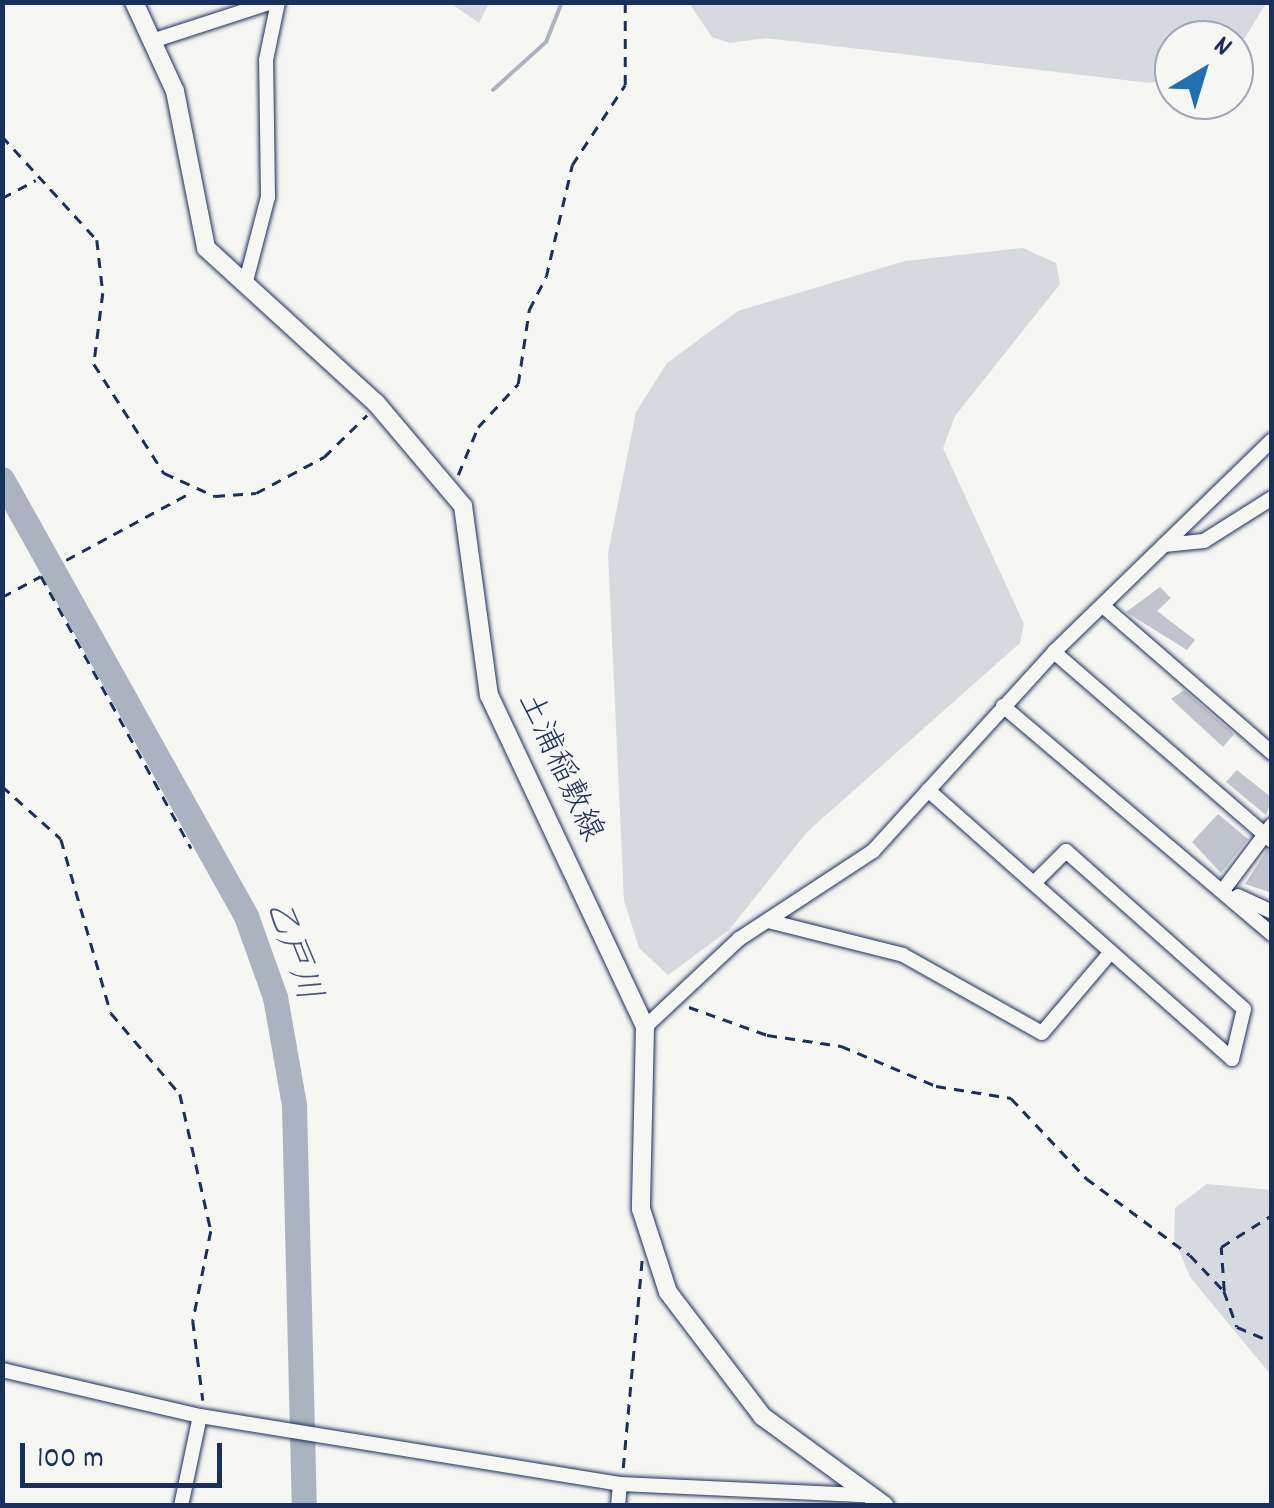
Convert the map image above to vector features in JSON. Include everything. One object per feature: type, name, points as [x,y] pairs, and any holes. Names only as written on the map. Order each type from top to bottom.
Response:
[{"type":"main road","points":[[134,2],[175,91],[197,234],[244,285],[376,403],[454,486]]},
{"type":"main road","name":"土浦稲敷線","points":[[454,486],[490,695],[646,1027],[639,1189],[650,1252],[688,1324],[762,1416],[885,1506]]},
{"type":"street","points":[[152,41],[275,2],[266,60],[268,196],[244,285]]},
{"type":"street","points":[[646,1027],[768,920],[872,851],[1054,652],[1272,440]]},
{"type":"street","points":[[1164,545],[1204,541],[1272,498]]},
{"type":"street","points":[[1103,606],[1272,752]]},
{"type":"street","points":[[1054,652],[1269,835],[1224,890]]},
{"type":"street","points":[[1003,706],[1272,934]]},
{"type":"street","points":[[928,790],[1034,884],[1112,952],[1232,1059],[1244,1009],[1066,851],[1034,884]]},
{"type":"street","points":[[1224,890],[1272,912]]},
{"type":"street","points":[[768,920],[903,955],[1042,1033],[1112,952]]},
{"type":"street","points":[[2,1370],[203,1416],[620,1484],[866,1494]]},
{"type":"street","points":[[182,1506],[203,1416]]},
{"type":"street","points":[[618,1506],[620,1484]]},
{"type":"path","points":[[454,486],[478,427],[518,384],[529,310],[546,277],[572,165],[625,85],[625,2]]},
{"type":"path","points":[[2,136],[37,179],[97,240],[103,293],[92,342],[103,384],[164,473],[194,491],[233,496],[288,479],[376,403]]},
{"type":"path","points":[[2,198],[37,179]]},
{"type":"path","points":[[66,560],[194,491]]},
{"type":"path","points":[[2,597],[41,576],[190,848]]},
{"type":"path","points":[[2,786],[61,839],[112,1012],[180,1094],[211,1231],[193,1321],[203,1416]]},
{"type":"path","points":[[679,1001],[716,1021],[842,1046],[912,1079],[1011,1098],[1086,1178],[1224,1292]]},
{"type":"path","points":[[1272,1215],[1222,1247],[1224,1292],[1238,1327],[1272,1342]]},
{"type":"path","points":[[620,1484],[640,1357],[635,1278],[650,1252]]},
{"type":"shaded area","points":[[450,3],[489,3],[479,23]]},
{"type":"shaded area","points":[[689,3],[1266,3],[1254,23],[1154,20],[1154,82],[1150,83],[765,38],[730,43],[712,37]]},
{"type":"shaded area","points":[[1023,248],[1056,263],[1060,284],[955,416],[943,448],[1024,624],[1020,643],[807,832],[729,930],[668,975],[639,948],[624,900],[608,553],[636,412],[667,363],[738,311],[905,261]]},
{"type":"shaded area","points":[[1207,1184],[1271,1190],[1271,1375],[1190,1277],[1174,1238],[1175,1208]]},
{"type":"building","points":[[1160,587],[1171,598],[1157,611],[1195,640],[1187,650],[1126,612]]},
{"type":"building","points":[[1184,690],[1234,734],[1223,747],[1171,699]]},
{"type":"building","points":[[1237,770],[1272,798],[1266,815],[1226,782]]},
{"type":"building","points":[[1218,814],[1248,839],[1221,873],[1192,842]]},
{"type":"building","points":[[1267,850],[1272,851],[1272,893],[1245,884]]},
{"type":"waterway","points":[[493,90],[546,42],[562,2]]},
{"type":"waterway","name":"乙戸川","points":[[2,479],[246,916],[275,997],[294,1105],[304,1506]]}]
